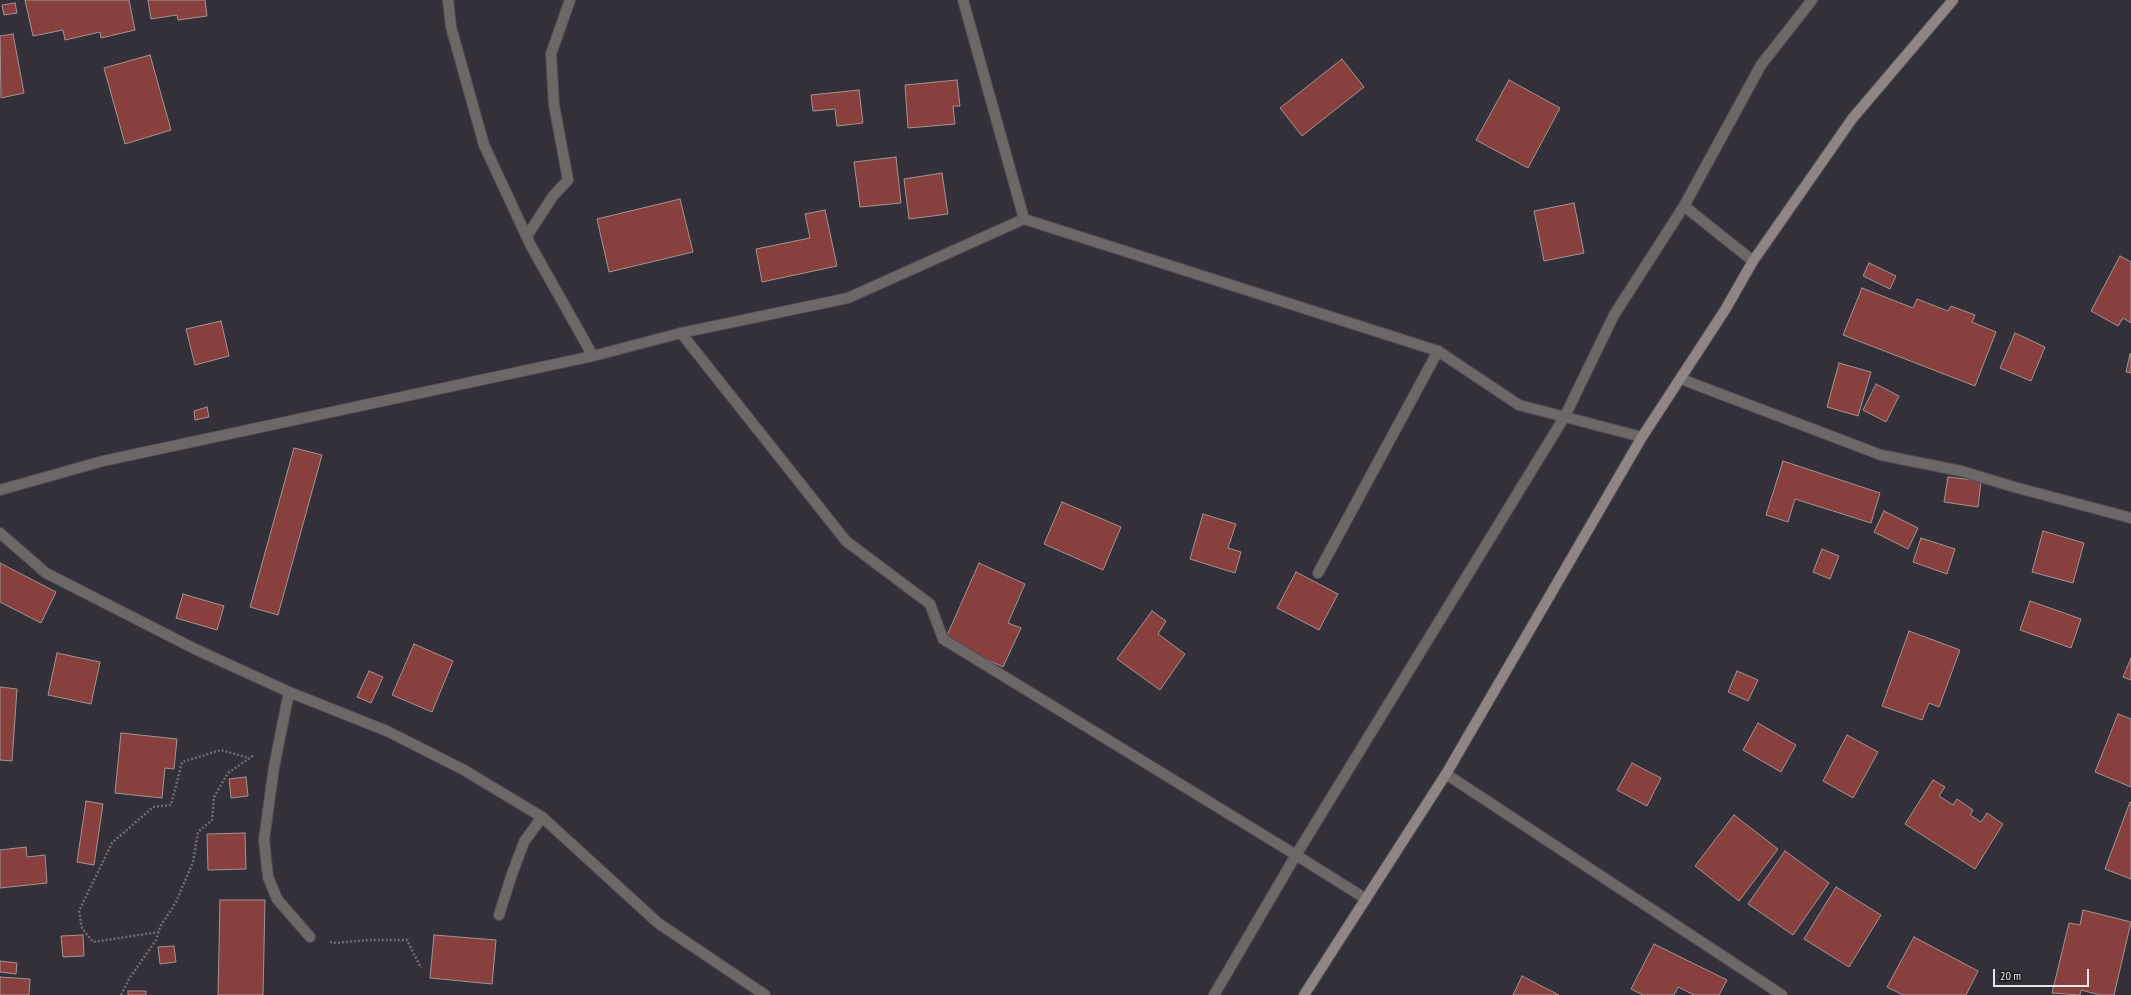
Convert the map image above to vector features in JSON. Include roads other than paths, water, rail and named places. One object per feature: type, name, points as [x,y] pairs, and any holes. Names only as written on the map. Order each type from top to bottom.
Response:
[{"type":"main road","points":[[1304,995],[1446,774],[1642,437],[1725,310],[1753,261],[1852,119],[1952,0]]},
{"type":"street","points":[[448,0],[451,27],[484,145],[527,236],[593,356]]},
{"type":"street","points":[[527,236],[553,196],[568,180],[554,105],[551,54],[570,0]]},
{"type":"street","points":[[963,0],[1024,219]]},
{"type":"street","points":[[1214,995],[1296,855],[1565,416],[1614,315],[1684,206],[1761,65],[1812,0]]},
{"type":"street","points":[[1684,206],[1753,261]]},
{"type":"street","points":[[0,490],[103,461],[593,356],[682,334],[848,298],[1024,219],[1438,351],[1518,405],[1642,437]]},
{"type":"street","points":[[682,334],[846,541],[930,604],[943,640],[1366,899]]},
{"type":"street","points":[[1318,573],[1438,351]]},
{"type":"street","points":[[1681,378],[1881,455],[1961,471],[2014,487],[2131,518]]},
{"type":"street","points":[[0,533],[46,574],[195,649],[289,692],[387,731],[464,770],[542,817],[658,923],[765,995]]},
{"type":"street","points":[[289,692],[274,767],[264,840],[268,877],[277,899],[310,937]]},
{"type":"street","points":[[1446,774],[1782,995]]},
{"type":"street","points":[[499,915],[524,842],[542,817]]}]
